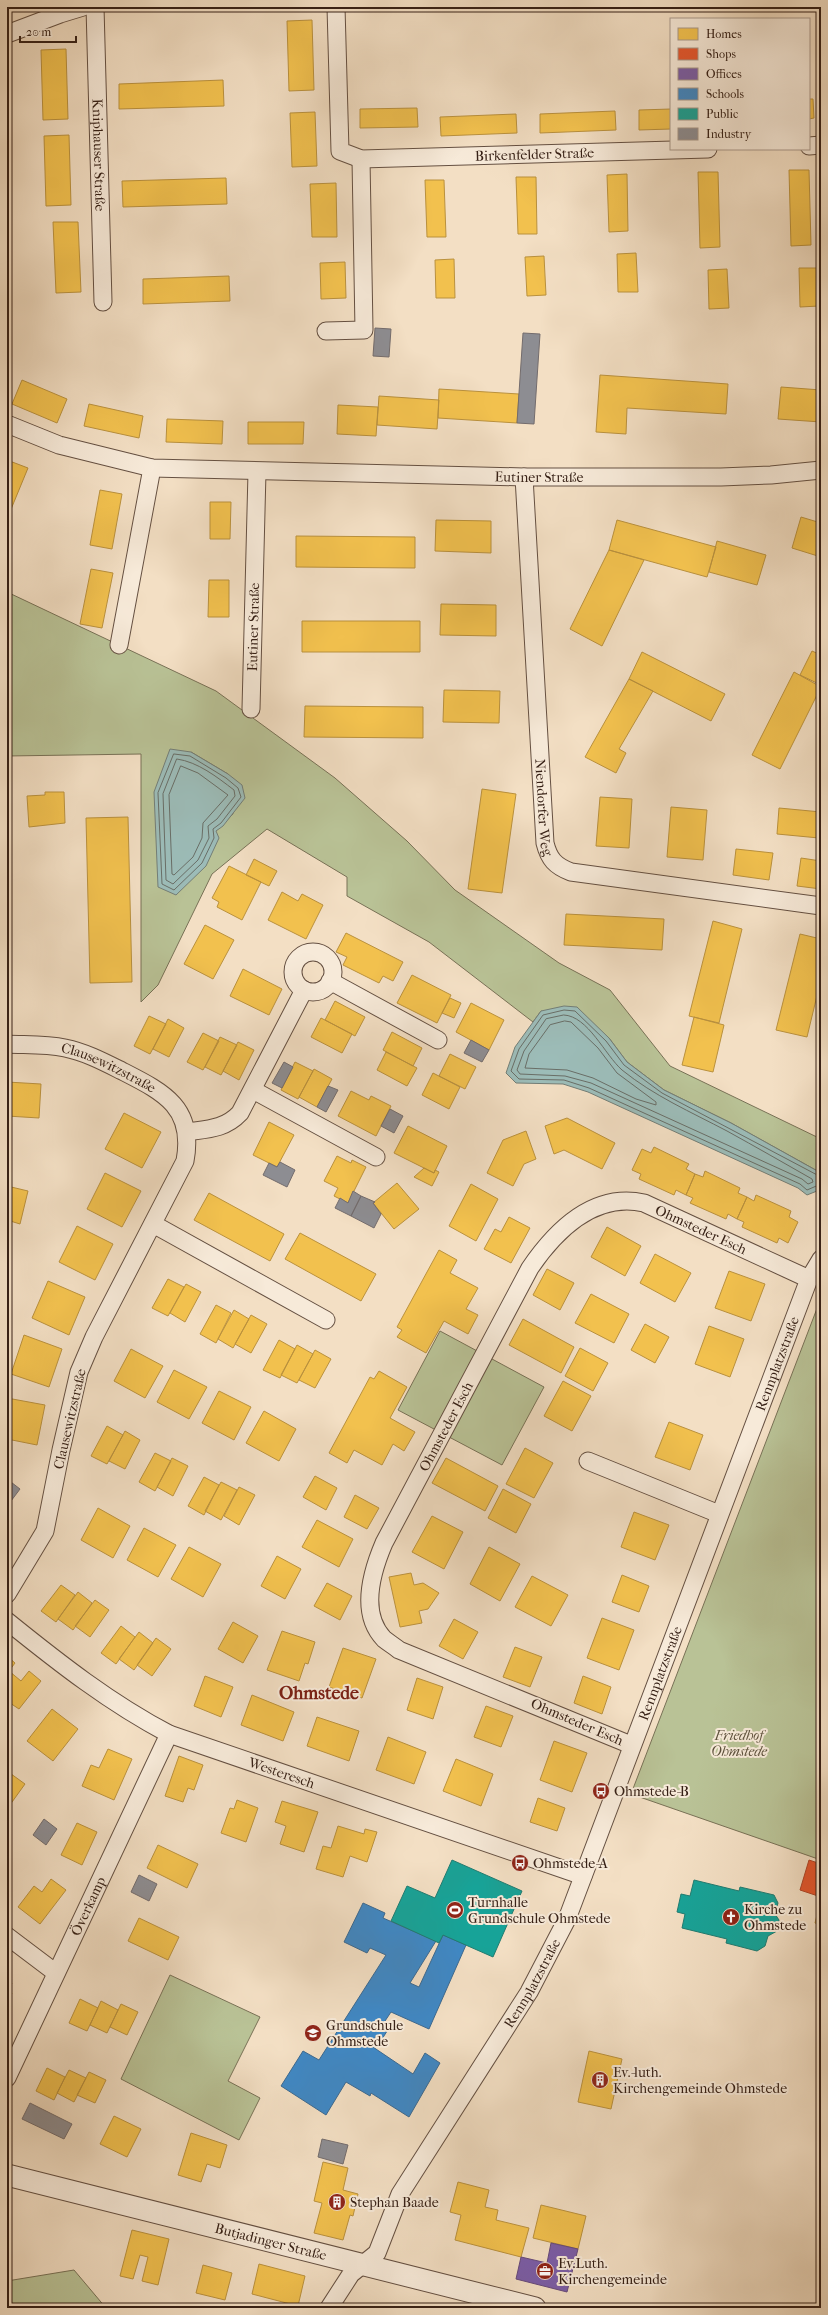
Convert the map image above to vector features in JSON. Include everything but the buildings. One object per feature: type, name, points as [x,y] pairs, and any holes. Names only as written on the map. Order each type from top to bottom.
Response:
[{"type":"street","points":[[7,34],[83,7]]},
{"type":"street","name":"Kniphauser Straße","points":[[95,7],[103,302]]},
{"type":"street","name":"Birkenfelder Straße","points":[[336,7],[340,151],[361,159],[673,150]]},
{"type":"street","points":[[810,146],[821,145]]},
{"type":"street","points":[[326,331],[364,330],[361,159]]},
{"type":"street","name":"Eutiner Straße","points":[[7,424],[59,445],[152,468],[524,478],[721,477],[771,475],[821,470]]},
{"type":"street","points":[[120,645],[152,468]]},
{"type":"street","name":"Eutiner Straße","points":[[251,710],[257,472]]},
{"type":"street","name":"Niendorfer Weg","points":[[524,478],[545,843],[547,854],[553,863],[571,872],[821,906]]},
{"type":"street","points":[[315,952],[326,957],[332,968],[330,981],[321,990],[309,992],[304,990],[298,986],[293,975],[295,962],[304,954],[315,952]]},
{"type":"street","points":[[330,981],[438,1040]]},
{"type":"street","points":[[187,1132],[212,1128],[231,1122],[240,1113],[304,990]]},
{"type":"street","name":"Clausewitzstraße","points":[[7,1044],[64,1048],[84,1053],[159,1090],[172,1102],[182,1117],[187,1132],[188,1146],[185,1161],[94,1337],[79,1372],[61,1450],[45,1531],[7,1594]]},
{"type":"street","points":[[253,1090],[376,1157]]},
{"type":"street","name":"Ohmsteder Esch","points":[[631,1745],[399,1650],[384,1638],[375,1622],[371,1609],[371,1582],[384,1542],[530,1268],[556,1234],[570,1222],[586,1212],[616,1200],[630,1200],[644,1203],[809,1279]]},
{"type":"street","points":[[153,1224],[326,1320]]},
{"type":"street","name":"Rennplatzstraße","points":[[328,2308],[351,2274],[377,2253],[400,2194],[407,2181],[529,1992],[567,1919],[631,1745],[809,1279],[821,1259]]},
{"type":"street","points":[[588,1461],[719,1514]]},
{"type":"street","name":"Westeresch","points":[[7,1621],[96,1691],[130,1714],[169,1734],[583,1876]]},
{"type":"street","name":"Överkamp","points":[[7,2078],[169,1734]]},
{"type":"street","points":[[7,1936],[56,1973]]},
{"type":"street","name":"Butjadinger Straße","points":[[7,2175],[535,2308]]},
{"type":"green space","points":[[7,592],[216,691],[335,778],[407,841],[455,890],[559,963],[610,990],[670,1066],[821,1139],[821,1173],[731,1123],[664,1090],[627,1062],[609,1038],[541,1011],[533,1022],[429,942],[347,896],[347,877],[267,829],[212,874],[158,985],[141,1002],[141,754],[7,756]],"holes":[[[191,752],[228,774],[233,814],[216,831]]]},
{"type":"green space","name":"Friedhof Ohmstede","points":[[821,1298],[821,1860],[631,1794]]},
{"type":"green space","points":[[440,1331],[544,1387],[502,1465],[398,1410]]},
{"type":"green space","points":[[170,1975],[260,2017],[228,2081],[260,2098],[239,2140],[121,2079]]},
{"type":"green space","points":[[74,2270],[106,2308],[7,2308],[7,2281]]},
{"type":"water","points":[[170,749],[191,752],[228,774],[242,785],[245,798],[223,826],[216,831],[219,838],[206,866],[176,895],[158,887],[154,792]]},
{"type":"water","points":[[564,1006],[577,1007],[609,1038],[627,1062],[664,1090],[731,1123],[821,1173],[821,1185],[817,1191],[807,1195],[798,1188],[588,1092],[563,1084],[516,1083],[506,1073],[515,1047],[541,1011]]},
{"type":"place","name":"Ohmstede-B","points":[[601,1791]]},
{"type":"place","name":"Ohmstede-A","points":[[520,1863]]},
{"type":"place","name":"Turnhalle Grundschule Ohmstede","points":[[455,1910]]},
{"type":"place","name":"Kirche zu Ohmstede","points":[[731,1917]]},
{"type":"place","name":"Grundschule Ohmstede","points":[[313,2033]]},
{"type":"place","name":"Ev.-luth. Kirchengemeinde Ohmstede","points":[[600,2080]]},
{"type":"place","name":"Stephan Baade","points":[[337,2202]]},
{"type":"place","name":"Ev.Luth. Kirchengemeinde","points":[[545,2271]]},
{"type":"district","name":"Ohmstede","points":[[319,1693]]}]
